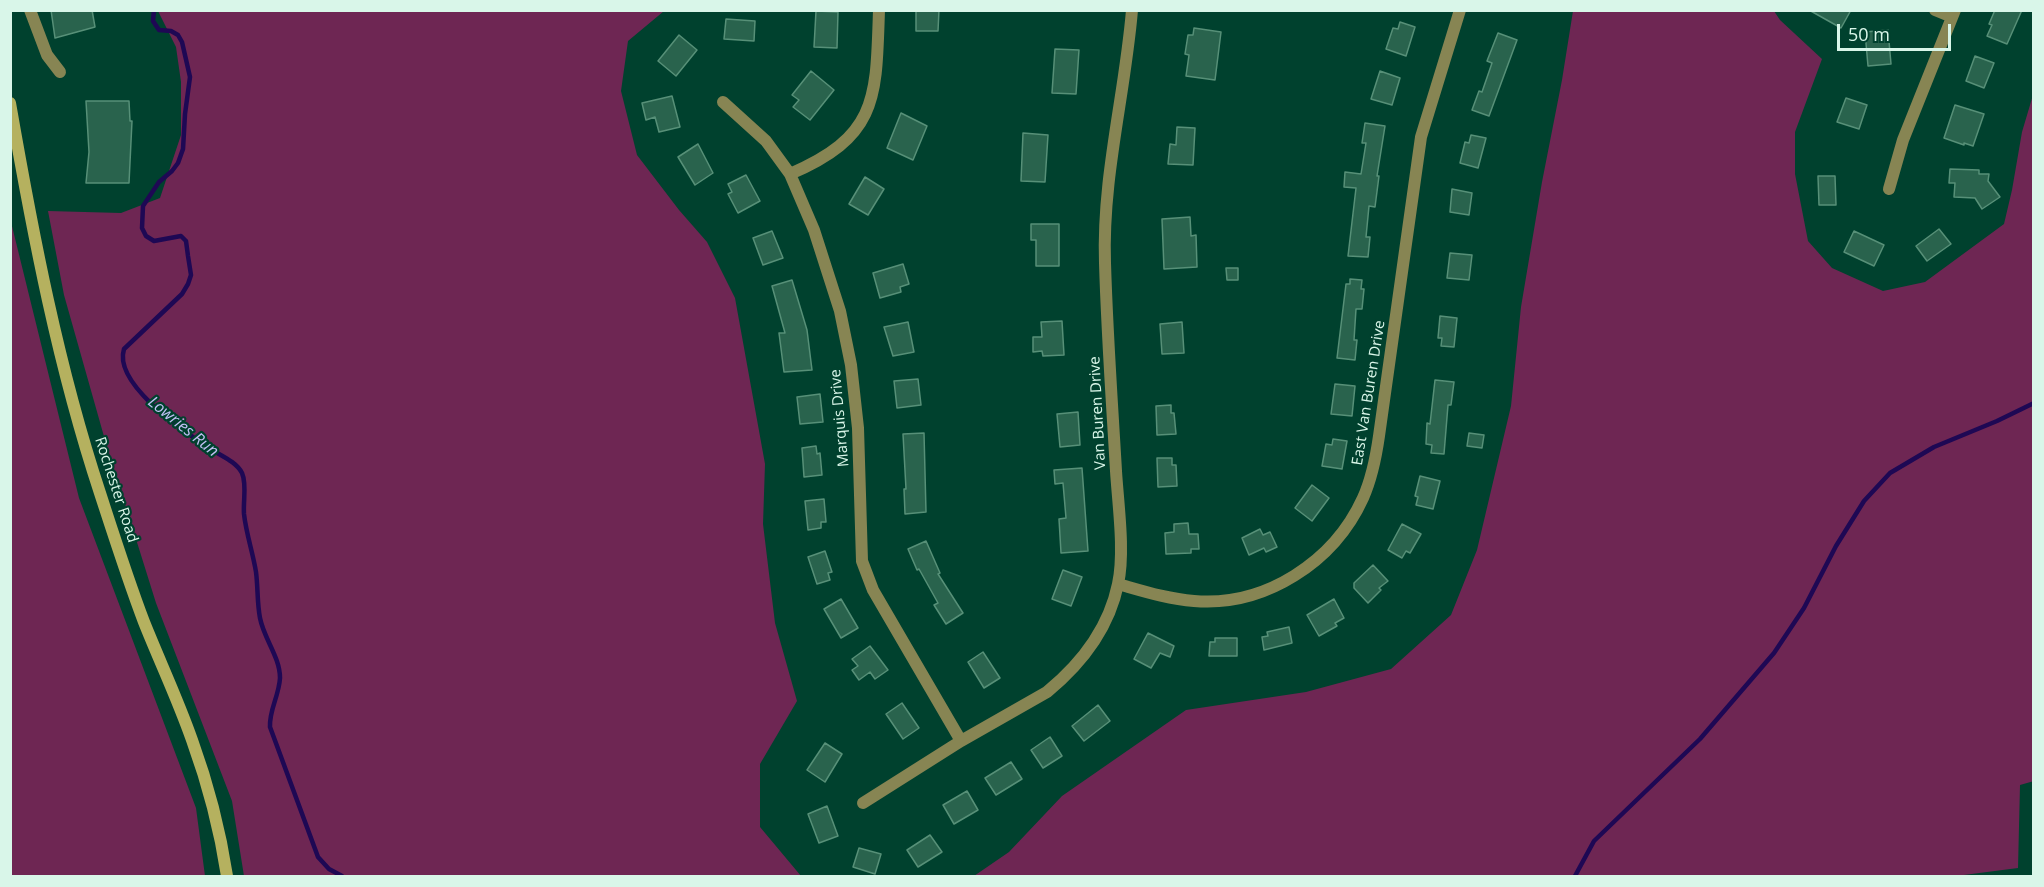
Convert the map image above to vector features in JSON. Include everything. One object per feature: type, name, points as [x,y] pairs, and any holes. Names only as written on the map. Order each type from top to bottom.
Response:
[{"type":"street","points":[[30,10],[47,55],[60,72]]},
{"type":"street","points":[[790,174],[810,166],[840,146],[862,122],[869,107],[877,77],[879,10]]},
{"type":"street","name":"Van Buren Drive","points":[[961,741],[1047,692],[1071,672],[1093,644],[1110,608],[1118,584],[1119,518],[1104,221],[1108,176],[1125,74],[1132,10]]},
{"type":"street","name":"East Van Buren Drive","points":[[1118,584],[1193,601],[1214,602],[1251,595],[1285,582],[1310,565],[1333,544],[1353,516],[1369,482],[1380,436],[1421,137],[1460,10]]},
{"type":"street","points":[[1889,189],[1903,140],[1954,14],[1935,10]]},
{"type":"street","name":"Marquis Drive","points":[[723,102],[766,141],[790,174],[814,230],[840,311],[856,405],[862,561],[884,611],[961,741]]},
{"type":"street","name":"Rochester Road","points":[[10,103],[35,246],[63,366],[99,490],[144,621],[192,739],[206,781],[223,848],[227,876]]},
{"type":"street","points":[[863,803],[961,741]]},
{"type":"shaded area","points":[[158,11],[664,11],[628,41],[621,91],[637,155],[707,242],[735,298],[765,464],[763,524],[775,623],[797,701],[760,764],[760,827],[801,876],[244,876],[232,801],[156,603],[105,440],[64,295],[48,211],[121,213],[160,198],[181,135],[181,82],[176,47]]},
{"type":"shaded area","points":[[1573,11],[1774,11],[1780,20],[1822,59],[1795,132],[1795,174],[1808,241],[1832,268],[1883,291],[1925,282],[2004,224],[2022,132],[2033,95],[2034,781],[2020,785],[2018,868],[1956,876],[974,876],[1009,852],[1062,796],[1186,710],[1306,692],[1391,669],[1451,615],[1477,550],[1511,406],[1521,307]]},
{"type":"shaded area","points":[[10,218],[79,498],[196,808],[205,876],[11,876]]},
{"type":"building","points":[[51,10],[92,10],[95,27],[55,38]]},
{"type":"building","points":[[916,10],[939,10],[938,31],[916,31]]},
{"type":"building","points":[[1809,10],[1851,10],[1841,28]]},
{"type":"building","points":[[1995,10],[2022,10],[2007,44],[1987,36]]},
{"type":"building","points":[[816,11],[838,12],[837,48],[814,47]]},
{"type":"building","points":[[726,19],[755,21],[754,41],[724,39]]},
{"type":"building","points":[[1400,22],[1415,27],[1406,56],[1386,49],[1393,28],[1398,29]]},
{"type":"building","points":[[1194,28],[1221,32],[1215,80],[1186,76],[1189,55],[1185,54],[1188,35],[1193,35]]},
{"type":"building","points":[[1888,30],[1891,64],[1868,66],[1865,32]]},
{"type":"building","points":[[1498,33],[1517,40],[1489,116],[1472,110],[1479,91],[1482,92],[1492,63],[1487,61]]},
{"type":"building","points":[[679,35],[697,50],[676,76],[658,61]]},
{"type":"building","points":[[1055,49],[1079,50],[1076,94],[1052,93]]},
{"type":"building","points":[[1975,56],[1994,63],[1984,88],[1966,81]]},
{"type":"building","points":[[811,71],[834,90],[810,120],[793,107],[799,100],[792,95]]},
{"type":"building","points":[[1380,71],[1400,78],[1392,105],[1371,99]]},
{"type":"building","points":[[672,96],[680,127],[659,132],[655,117],[646,120],[642,103]]},
{"type":"building","points":[[1846,98],[1867,105],[1859,129],[1837,122]]},
{"type":"building","points":[[86,101],[129,101],[130,121],[132,121],[129,183],[86,183],[89,152]]},
{"type":"building","points":[[1955,105],[1984,114],[1973,146],[1944,138]]},
{"type":"building","points":[[901,113],[927,126],[913,160],[887,148]]},
{"type":"building","points":[[1365,123],[1385,126],[1377,176],[1379,176],[1375,207],[1369,206],[1366,237],[1370,237],[1368,257],[1348,256],[1356,188],[1344,187],[1345,172],[1361,174],[1366,143],[1362,143]]},
{"type":"building","points":[[1177,127],[1195,128],[1193,165],[1168,164],[1170,144],[1176,145]]},
{"type":"building","points":[[1023,133],[1048,135],[1045,182],[1021,181]]},
{"type":"building","points":[[1471,135],[1486,138],[1478,168],[1460,163],[1465,142],[1469,143]]},
{"type":"building","points":[[698,144],[713,173],[695,185],[678,157]]},
{"type":"building","points":[[1950,169],[1979,170],[1979,174],[1989,174],[1988,181],[2000,197],[1982,209],[1975,198],[1954,197],[1955,183],[1949,183]]},
{"type":"building","points":[[746,175],[760,201],[738,213],[728,194],[732,192],[728,184]]},
{"type":"building","points":[[1818,176],[1835,176],[1836,205],[1819,205]]},
{"type":"building","points":[[865,177],[884,189],[868,215],[849,204]]},
{"type":"building","points":[[1452,189],[1472,193],[1469,215],[1450,212]]},
{"type":"building","points":[[1190,217],[1191,236],[1196,235],[1197,267],[1164,269],[1162,219]]},
{"type":"building","points":[[1031,224],[1059,224],[1059,266],[1036,266],[1036,240],[1031,240]]},
{"type":"building","points":[[1939,229],[1951,244],[1927,261],[1916,246]]},
{"type":"building","points":[[772,231],[783,258],[763,265],[753,238]]},
{"type":"building","points":[[1854,231],[1884,245],[1874,266],[1844,252]]},
{"type":"building","points":[[1450,253],[1472,255],[1469,280],[1447,278]]},
{"type":"building","points":[[903,264],[909,284],[900,287],[901,292],[880,298],[873,273]]},
{"type":"building","points":[[1226,268],[1238,268],[1238,280],[1227,280]]},
{"type":"building","points":[[1350,279],[1362,280],[1361,289],[1364,289],[1362,309],[1356,309],[1355,360],[1337,358],[1346,284],[1350,284]]},
{"type":"building","points":[[792,280],[807,330],[812,370],[784,372],[779,333],[785,333],[772,286]]},
{"type":"building","points":[[1440,316],[1457,318],[1454,347],[1441,346],[1442,338],[1438,338]]},
{"type":"building","points":[[1062,321],[1064,355],[1043,356],[1042,351],[1033,352],[1033,337],[1042,337],[1041,322]]},
{"type":"building","points":[[908,322],[914,352],[893,356],[884,327]]},
{"type":"building","points":[[1182,322],[1184,353],[1162,354],[1160,324]]},
{"type":"building","points":[[918,379],[921,405],[897,408],[894,381]]},
{"type":"building","points":[[1435,380],[1454,382],[1451,405],[1448,405],[1444,454],[1431,453],[1432,445],[1426,444],[1427,423],[1430,424]]},
{"type":"building","points":[[1335,384],[1355,386],[1352,416],[1331,414]]},
{"type":"building","points":[[820,394],[823,422],[800,424],[797,397]]},
{"type":"building","points":[[1171,405],[1176,434],[1157,435],[1156,406]]},
{"type":"building","points":[[1078,412],[1080,445],[1060,447],[1057,414]]},
{"type":"building","points":[[924,433],[926,512],[905,514],[903,434]]},
{"type":"building","points":[[1469,433],[1484,435],[1482,448],[1467,446]]},
{"type":"building","points":[[1333,439],[1347,441],[1342,469],[1322,466],[1326,444],[1332,445]]},
{"type":"building","points":[[816,446],[817,454],[820,453],[822,475],[804,477],[802,448]]},
{"type":"building","points":[[1157,458],[1172,458],[1172,465],[1176,465],[1177,486],[1158,487]]},
{"type":"building","points":[[1082,468],[1088,551],[1061,553],[1059,519],[1066,518],[1063,483],[1055,484],[1054,470]]},
{"type":"building","points":[[1420,476],[1440,481],[1433,509],[1416,505],[1418,497],[1415,496]]},
{"type":"building","points":[[1312,485],[1329,498],[1312,521],[1295,508]]},
{"type":"building","points":[[824,499],[826,522],[821,522],[821,528],[808,530],[805,501]]},
{"type":"building","points":[[1188,523],[1189,534],[1198,534],[1199,549],[1191,549],[1191,553],[1166,554],[1165,533],[1174,532],[1174,524]]},
{"type":"building","points":[[1402,524],[1421,534],[1410,553],[1406,551],[1402,558],[1388,550]]},
{"type":"building","points":[[1260,529],[1263,535],[1270,532],[1277,547],[1266,552],[1264,548],[1249,555],[1242,538]]},
{"type":"building","points":[[926,541],[940,573],[938,574],[963,613],[946,624],[934,605],[938,603],[919,569],[917,570],[908,549]]},
{"type":"building","points":[[825,551],[832,572],[828,573],[830,580],[817,584],[808,557]]},
{"type":"building","points":[[1373,565],[1388,581],[1379,588],[1381,590],[1368,603],[1354,588],[1354,583]]},
{"type":"building","points":[[1063,570],[1082,577],[1071,606],[1052,599]]},
{"type":"building","points":[[841,599],[858,628],[841,638],[824,609]]},
{"type":"building","points":[[1334,599],[1344,618],[1335,623],[1337,626],[1319,636],[1307,615]]},
{"type":"building","points":[[1289,627],[1292,643],[1264,650],[1262,637],[1268,636],[1267,632]]},
{"type":"building","points":[[1148,633],[1174,646],[1170,657],[1160,653],[1151,668],[1134,659]]},
{"type":"building","points":[[1215,638],[1237,638],[1237,656],[1209,656],[1210,642],[1215,642]]},
{"type":"building","points":[[870,646],[888,670],[875,679],[870,672],[859,680],[852,670],[858,666],[852,659]]},
{"type":"building","points":[[983,652],[1000,678],[984,688],[968,662]]},
{"type":"building","points":[[902,703],[919,728],[903,739],[886,714]]},
{"type":"building","points":[[1098,705],[1110,721],[1084,741],[1072,726]]},
{"type":"building","points":[[1050,737],[1062,756],[1043,768],[1031,750]]},
{"type":"building","points":[[825,743],[842,754],[825,782],[807,770]]},
{"type":"building","points":[[1011,762],[1022,779],[996,795],[985,778]]},
{"type":"building","points":[[967,791],[978,810],[954,824],[943,805]]},
{"type":"building","points":[[827,806],[838,836],[819,843],[808,814]]},
{"type":"building","points":[[930,835],[942,852],[918,867],[907,850]]},
{"type":"building","points":[[859,848],[881,854],[875,874],[853,867]]},
{"type":"waterway","name":"Lowries Run","points":[[154,10],[153,21],[159,30],[171,31],[178,35],[182,42],[190,77],[183,149],[178,163],[159,182],[143,206],[142,228],[146,236],[154,241],[181,236],[186,241],[191,275],[182,294],[124,349],[123,363],[129,377],[153,405],[184,430],[232,462],[242,473],[245,487],[244,514],[256,572],[260,618],[275,655],[280,678],[270,727],[318,857],[329,869],[342,876]]},
{"type":"waterway","points":[[1575,876],[1594,841],[1700,739],[1774,653],[1804,608],[1836,546],[1864,501],[1890,473],[1934,447],[2034,403]]}]
